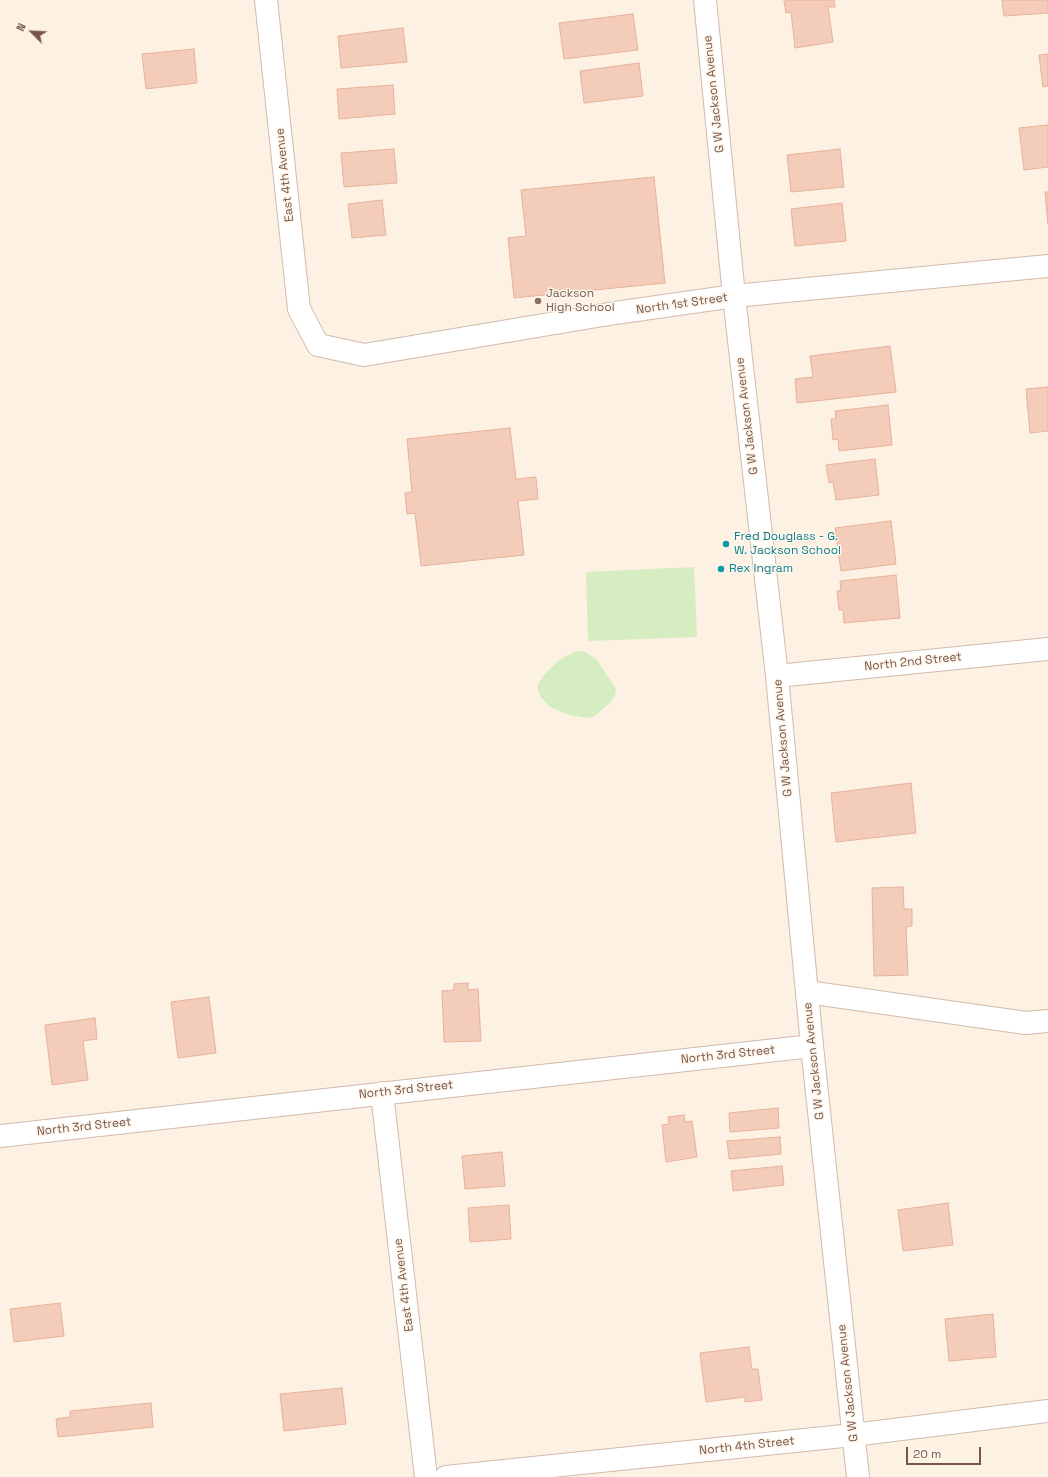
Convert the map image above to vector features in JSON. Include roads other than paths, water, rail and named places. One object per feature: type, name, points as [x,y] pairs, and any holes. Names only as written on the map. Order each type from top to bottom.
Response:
[{"type":"street","name":"East 4th Avenue","points":[[266,0],[299,309],[318,345]]},
{"type":"street","name":"G W Jackson Avenue","points":[[705,0],[734,296],[777,676],[812,1046],[858,1477]]},
{"type":"street","name":"North 1st Street","points":[[318,345],[364,355],[734,296],[1048,266]]},
{"type":"street","name":"North 2nd Street","points":[[777,676],[1048,649]]},
{"type":"street","points":[[807,992],[1026,1023],[1048,1022]]},
{"type":"street","name":"North 3rd Street","points":[[0,1136],[812,1046]]},
{"type":"street","name":"East 4th Avenue","points":[[382,1093],[426,1477]]},
{"type":"street","name":"North 4th Street","points":[[446,1477],[853,1435],[1048,1411]]},
{"type":"place","name":"Jackson High School","points":[[538,301]]},
{"type":"place","name":"Fred Douglass - G. W. Jackson School","points":[[726,544]]},
{"type":"place","name":"Rex Ingram","points":[[721,569]]}]
